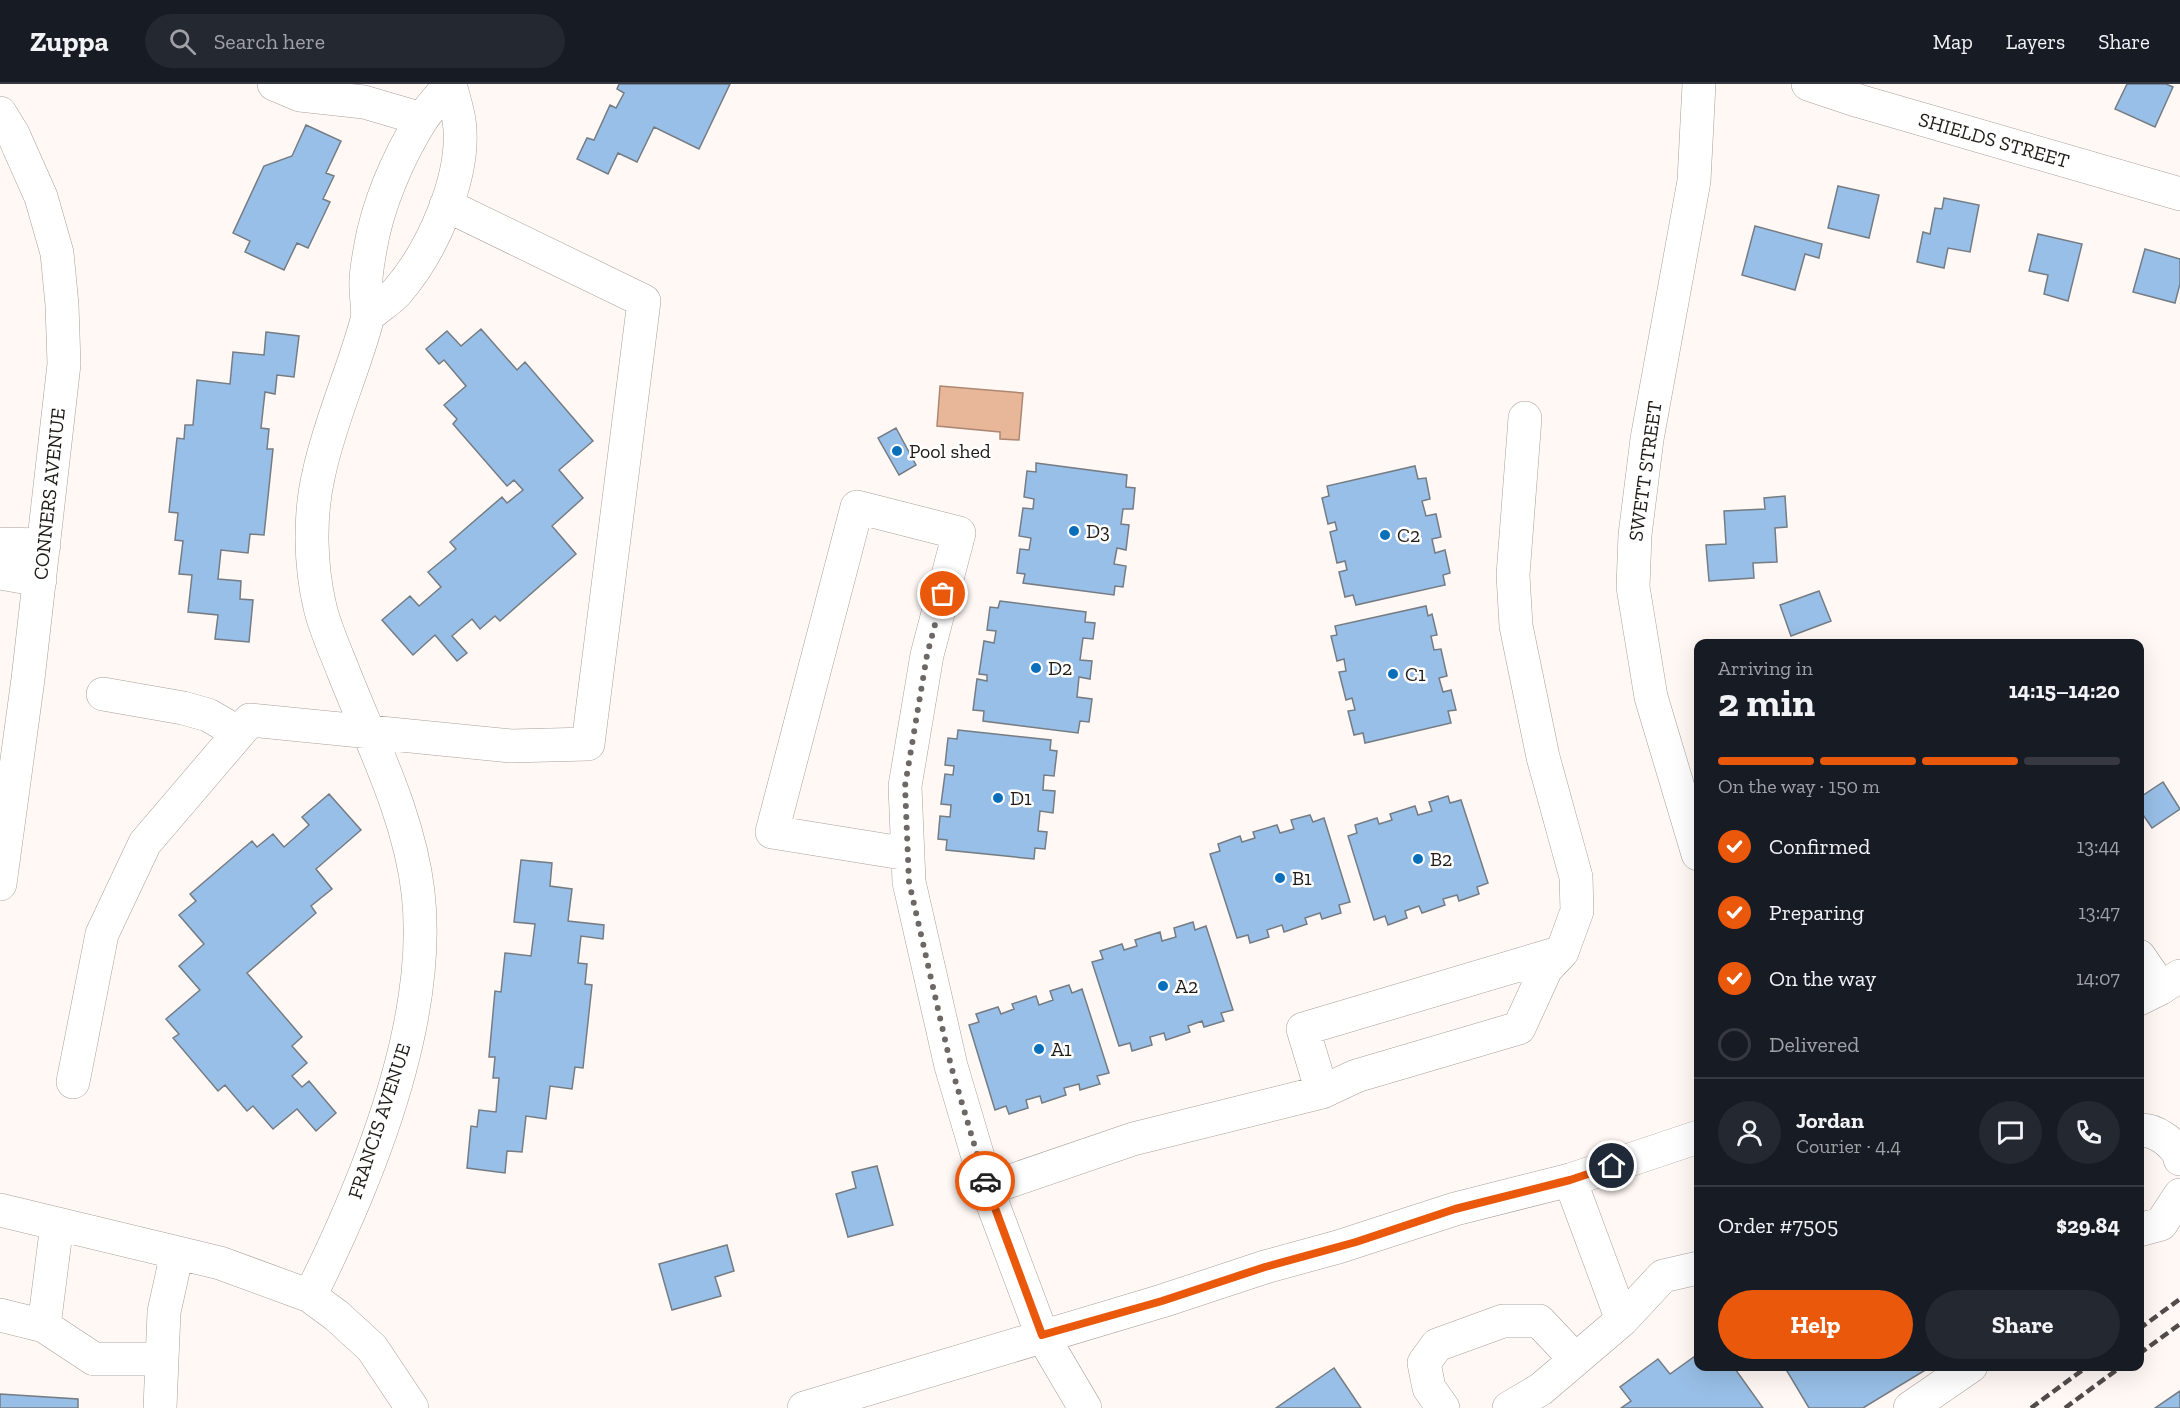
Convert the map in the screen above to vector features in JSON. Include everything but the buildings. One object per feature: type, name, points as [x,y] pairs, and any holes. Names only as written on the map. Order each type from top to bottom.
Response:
[{"type":"street","points":[[274,84],[300,95],[364,102],[422,118]]},
{"type":"street","points":[[367,730],[320,608],[314,569],[312,526],[318,474],[368,316],[365,286],[370,246],[383,196],[422,118],[450,84]]},
{"type":"street","points":[[368,316],[395,294],[423,257],[442,219],[454,180],[459,148],[459,121],[450,84]]},
{"type":"street","name":"SWETT STREET","points":[[1694,827],[1689,794],[1651,697],[1633,587],[1635,535],[1647,439],[1694,181],[1699,84]]},
{"type":"street","name":"SHIELDS STREET","points":[[1808,84],[2180,194]]},
{"type":"street","name":"CONNERS AVENUE","points":[[0,113],[13,135],[41,197],[57,253],[64,364],[40,580],[0,884]]},
{"type":"street","points":[[73,1082],[102,934],[145,843],[250,720],[511,746],[588,744],[644,301],[446,205]]},
{"type":"street","points":[[987,1189],[1133,1138],[1322,1092],[1356,1076],[1519,1028],[1546,969],[1562,952],[1577,911],[1576,877],[1544,757],[1516,626],[1513,574],[1525,418]]},
{"type":"street","points":[[908,854],[772,832],[857,507],[959,533],[927,655],[905,786],[908,854],[909,882],[951,1066],[987,1189],[1042,1335],[1085,1408]]},
{"type":"street","points":[[0,544],[44,545]]},
{"type":"street","points":[[0,573],[40,580]]},
{"type":"street","points":[[103,694],[208,715],[239,733]]},
{"type":"street","name":"FRANCIS AVENUE","points":[[310,1296],[353,1203],[381,1129],[398,1076],[416,988],[420,927],[418,891],[407,835],[385,771],[367,730]]},
{"type":"street","points":[[1322,1092],[1304,1029],[1562,952]]},
{"type":"street","points":[[2144,964],[2160,988]]},
{"type":"street","points":[[2144,1129],[2164,1138],[2179,1154],[2180,1159]]},
{"type":"street","points":[[818,1406],[1455,1209],[1570,1180],[1694,1138]]},
{"type":"street","points":[[1570,1180],[1622,1320]]},
{"type":"street","points":[[2144,1229],[2161,1224],[2180,1195]]},
{"type":"street","points":[[0,1210],[220,1263],[310,1296],[337,1316],[372,1348],[412,1408]]},
{"type":"street","points":[[44,1326],[57,1224]]},
{"type":"street","points":[[160,1408],[164,1312],[177,1253]]},
{"type":"street","points":[[1509,1408],[1541,1389],[1622,1320],[1663,1276],[1694,1269]]},
{"type":"street","points":[[0,1315],[44,1326],[94,1359],[162,1359]]},
{"type":"street","points":[[1443,1408],[1429,1388],[1424,1363],[1437,1345],[1503,1321],[1539,1321],[1575,1359]]},
{"type":"street","points":[[1910,1408],[1964,1371]]},
{"type":"shaded area","points":[[940,386],[1023,393],[1019,440],[1000,439],[1000,432],[937,426]]},
{"type":"railway","points":[[2144,1325],[2180,1299]]},
{"type":"railway","points":[[2144,1350],[2180,1324]]},
{"type":"railway","points":[[2031,1408],[2081,1371]]},
{"type":"railway","points":[[2065,1408],[2115,1371]]},
{"type":"way so far","points":[[943,594],[927,655],[905,786],[909,882],[951,1066],[985,1181]]},
{"type":"place","name":"Pool shed","points":[[897,451]]},
{"type":"place","name":"D3","points":[[1074,531]]},
{"type":"place","name":"C2","points":[[1385,535]]},
{"type":"place","name":"D2","points":[[1036,668]]},
{"type":"place","name":"C1","points":[[1393,674]]},
{"type":"place","name":"D1","points":[[998,798]]},
{"type":"place","name":"B2","points":[[1418,859]]},
{"type":"place","name":"B1","points":[[1280,878]]},
{"type":"place","name":"A2","points":[[1163,986]]},
{"type":"place","name":"A1","points":[[1039,1049]]},
{"type":"route","points":[[985,1181],[1042,1335],[1162,1301],[1265,1267],[1356,1242],[1455,1209],[1570,1180],[1612,1166]]}]
